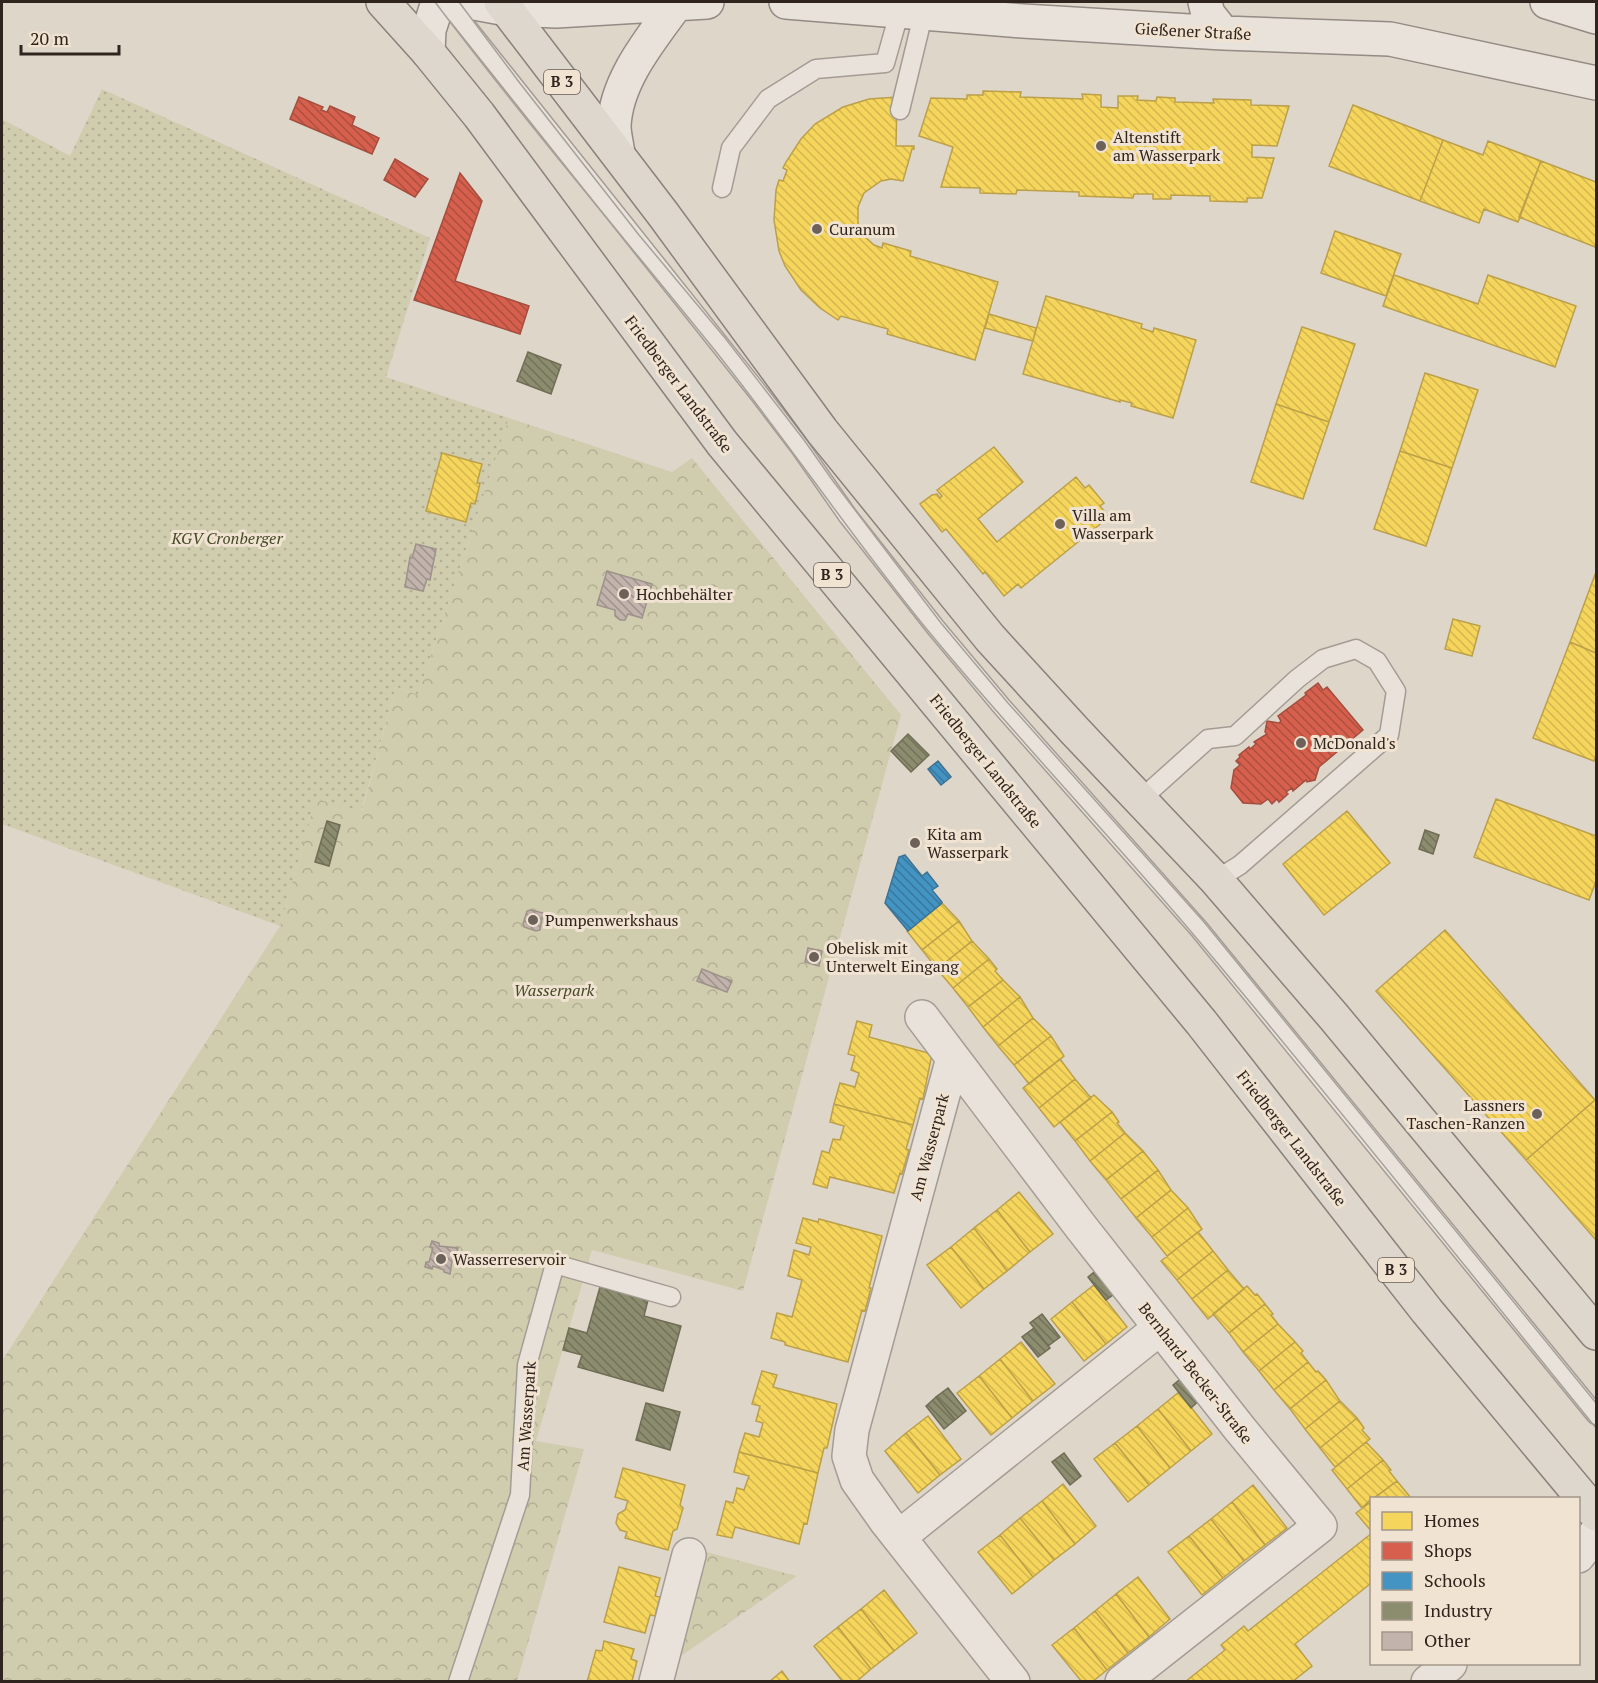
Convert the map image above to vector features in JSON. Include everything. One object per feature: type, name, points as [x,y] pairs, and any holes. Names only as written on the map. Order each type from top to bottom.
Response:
[{"type":"main road","name":"Friedberger Landstraße","points":[[383,2],[428,52],[479,115],[722,442],[1201,1022],[1427,1311],[1596,1514]]},
{"type":"main road","name":"B 3","points":[[504,5],[618,154],[822,431],[990,638],[1216,880],[1334,1017],[1596,1333]]},
{"type":"street","points":[[428,52],[429,30],[438,2]]},
{"type":"street","points":[[469,2],[556,11],[692,2]]},
{"type":"street","points":[[618,154],[614,126],[627,79],[652,38],[692,2]]},
{"type":"street","name":"Gießener Straße","points":[[786,2],[912,10],[1023,21],[1223,33],[1390,39],[1596,83]]},
{"type":"street","points":[[1023,21],[1052,2]]},
{"type":"street","points":[[1205,2],[1208,14],[1223,33]]},
{"type":"street","points":[[1547,2],[1596,17]]},
{"type":"street","name":"Bernhard-Becker-Straße","points":[[922,1017],[1081,1227],[1320,1526],[1122,1682]]},
{"type":"street","name":"Am Wasserpark","points":[[953,1058],[852,1430],[849,1456],[857,1480],[1013,1682]]},
{"type":"street","points":[[899,1537],[1160,1328]]},
{"type":"street","points":[[1580,1553],[1596,1533]]},
{"type":"street","points":[[656,1682],[689,1556]]},
{"type":"street","points":[[1428,1682],[1449,1665]]},
{"type":"lane","points":[[447,2],[760,395],[848,516],[929,620],[1003,708],[1199,929],[1596,1415]]},
{"type":"lane","points":[[900,110],[912,10]]},
{"type":"lane","points":[[722,188],[731,148],[768,99],[816,69],[885,63],[912,10]]},
{"type":"lane","points":[[1140,800],[1208,739],[1235,736],[1297,678],[1323,659],[1356,649],[1377,661],[1396,691],[1389,735],[1239,865],[1216,880]]},
{"type":"lane","name":"Am Wasserpark","points":[[458,1682],[520,1495],[527,1365],[555,1264],[671,1297]]},
{"type":"green space","name":"KGV Cronberger","points":[[102,89],[430,238],[386,377],[509,418],[418,695],[396,687],[361,812],[316,800],[280,926],[2,824],[2,119],[70,156]]},
{"type":"green space","name":"Wasserpark","points":[[509,418],[672,472],[692,458],[901,715],[743,1291],[592,1250],[536,1441],[584,1449],[517,1681],[2,1681],[2,1361],[280,926],[316,799],[362,811],[396,687],[418,695]]},
{"type":"green space","points":[[699,1550],[797,1576],[668,1665]]},
{"type":"building: Homes","name":"Altenstift am Wasserpark","points":[[983,91],[1021,92],[1020,97],[1083,99],[1082,94],[1101,95],[1101,107],[1118,108],[1118,96],[1138,96],[1137,100],[1156,101],[1157,97],[1175,98],[1175,102],[1214,103],[1213,99],[1251,100],[1251,105],[1289,106],[1277,146],[1252,145],[1252,157],[1274,158],[1262,198],[1247,198],[1247,202],[1210,201],[1210,196],[1171,195],[1171,199],[1153,199],[1153,194],[1134,194],[1133,198],[1079,196],[1079,192],[1017,190],[1016,194],[980,193],[980,188],[941,187],[953,147],[919,136],[931,98],[967,99],[967,95],[983,95]]},
{"type":"building: Homes","name":"Curanum","points":[[897,97],[896,146],[914,146],[914,149],[912,149],[903,181],[891,179],[881,181],[864,193],[858,207],[858,223],[863,235],[874,245],[882,248],[883,243],[911,251],[910,256],[998,282],[975,360],[887,334],[888,329],[841,316],[838,320],[820,308],[801,290],[785,266],[779,251],[774,220],[776,190],[779,180],[783,181],[787,170],[783,168],[801,139],[815,124],[843,107],[869,99]]},
{"type":"building: Homes","points":[[1353,105],[1443,140],[1420,201],[1329,166]]},
{"type":"building: Homes","points":[[1443,140],[1483,155],[1488,141],[1541,161],[1518,222],[1484,209],[1479,223],[1420,201]]},
{"type":"building: Homes","points":[[1541,161],[1596,182],[1595,247],[1519,217]]},
{"type":"building: Homes","points":[[1335,231],[1401,254],[1386,296],[1321,273]]},
{"type":"building: Homes","points":[[1394,275],[1478,304],[1488,275],[1576,306],[1555,367],[1383,306]]},
{"type":"building: Homes","points":[[1046,296],[1142,324],[1141,328],[1153,332],[1154,328],[1196,340],[1173,418],[1131,406],[1132,403],[1120,400],[1120,402],[1023,374]]},
{"type":"building: Homes","points":[[989,314],[1036,328],[1033,341],[985,328]]},
{"type":"building: Homes","points":[[1302,327],[1355,344],[1329,422],[1276,404]]},
{"type":"building: Homes","points":[[1425,373],[1478,390],[1452,468],[1400,451]]},
{"type":"building: Homes","points":[[1276,404],[1329,422],[1303,499],[1251,482]]},
{"type":"building: Homes","name":"Villa am Wasserpark","points":[[994,447],[1023,482],[978,519],[997,542],[1076,477],[1085,488],[1089,485],[1104,503],[1100,506],[1109,517],[1021,588],[1018,584],[1004,596],[946,529],[942,532],[920,504],[932,495],[937,494],[940,498],[942,496],[937,490]]},
{"type":"building: Homes","points":[[1400,451],[1452,468],[1426,546],[1374,529]]},
{"type":"building: Homes","points":[[442,453],[482,464],[475,504],[471,503],[466,522],[426,511]]},
{"type":"building: Homes","points":[[1596,572],[1596,653],[1570,642]]},
{"type":"building: Homes","points":[[1453,619],[1480,626],[1472,656],[1445,649]]},
{"type":"building: Homes","points":[[1570,642],[1596,653],[1596,755],[1594,761],[1533,738]]},
{"type":"building: Homes","points":[[1496,799],[1596,836],[1596,881],[1589,900],[1474,857]]},
{"type":"building: Homes","points":[[1347,811],[1390,863],[1324,915],[1283,864]]},
{"type":"building: Homes","points":[[942,903],[959,921],[922,950],[907,931]]},
{"type":"building: Homes","points":[[959,921],[972,941],[937,969],[922,950]]},
{"type":"building: Homes","points":[[1445,930],[1595,1100],[1526,1160],[1376,991]]},
{"type":"building: Homes","points":[[972,941],[989,959],[953,988],[937,969]]},
{"type":"building: Homes","points":[[989,959],[1003,980],[968,1007],[953,988]]},
{"type":"building: Homes","points":[[1003,980],[1020,997],[983,1027],[968,1007]]},
{"type":"building: Homes","points":[[1020,997],[1033,1018],[998,1046],[983,1027]]},
{"type":"building: Homes","points":[[1033,1018],[1051,1036],[1014,1065],[998,1046]]},
{"type":"building: Homes","points":[[857,1021],[872,1025],[869,1037],[932,1054],[923,1099],[920,1098],[913,1125],[834,1104],[840,1083],[855,1087],[859,1073],[851,1070],[855,1056],[848,1054]]},
{"type":"building: Homes","points":[[1051,1036],[1064,1056],[1029,1084],[1014,1065]]},
{"type":"building: Homes","points":[[1060,1059],[1075,1079],[1039,1108],[1023,1088]]},
{"type":"building: Homes","points":[[1075,1079],[1091,1098],[1054,1127],[1039,1108]]},
{"type":"building: Homes","points":[[1094,1095],[1112,1112],[1075,1141],[1060,1122]]},
{"type":"building: Homes","points":[[1596,1101],[1596,1240],[1526,1160]]},
{"type":"building: Homes","points":[[834,1104],[913,1125],[906,1149],[909,1150],[894,1193],[830,1177],[827,1188],[813,1184],[822,1151],[829,1153],[833,1139],[840,1140],[844,1126],[830,1122]]},
{"type":"building: Homes","points":[[1112,1112],[1125,1133],[1090,1161],[1075,1141]]},
{"type":"building: Homes","points":[[1125,1133],[1143,1151],[1106,1180],[1090,1161]]},
{"type":"building: Homes","points":[[1143,1151],[1158,1170],[1121,1199],[1106,1180]]},
{"type":"building: Homes","points":[[1158,1170],[1171,1190],[1136,1218],[1121,1199]]},
{"type":"building: Homes","points":[[1171,1190],[1188,1208],[1152,1237],[1136,1218]]},
{"type":"building: Homes","points":[[1019,1192],[1053,1234],[1030,1252],[997,1210]]},
{"type":"building: Homes","points":[[1188,1208],[1202,1229],[1167,1256],[1152,1237]]},
{"type":"building: Homes","points":[[997,1210],[1030,1252],[1007,1271],[974,1228]]},
{"type":"building: Homes","points":[[803,1218],[818,1222],[819,1219],[882,1236],[865,1311],[862,1310],[848,1362],[785,1345],[785,1342],[771,1338],[777,1313],[792,1317],[802,1280],[788,1276],[794,1250],[809,1255],[811,1247],[796,1243]]},
{"type":"building: Homes","points":[[974,1228],[1007,1271],[984,1289],[951,1247]]},
{"type":"building: Homes","points":[[1198,1232],[1213,1251],[1177,1280],[1161,1261]]},
{"type":"building: Homes","points":[[951,1247],[984,1289],[961,1308],[927,1265]]},
{"type":"building: Homes","points":[[1213,1251],[1228,1270],[1192,1299],[1177,1280]]},
{"type":"building: Homes","points":[[1228,1270],[1244,1289],[1208,1319],[1192,1299]]},
{"type":"building: Homes","points":[[1094,1285],[1127,1327],[1106,1344],[1072,1302]]},
{"type":"building: Homes","points":[[1247,1286],[1265,1304],[1229,1333],[1213,1314]]},
{"type":"building: Homes","points":[[1072,1302],[1106,1344],[1084,1361],[1051,1319]]},
{"type":"building: Homes","points":[[1265,1304],[1278,1324],[1243,1352],[1229,1333]]},
{"type":"building: Homes","points":[[1278,1324],[1295,1342],[1259,1371],[1243,1352]]},
{"type":"building: Homes","points":[[1021,1342],[1055,1384],[1033,1401],[1000,1359]]},
{"type":"building: Homes","points":[[1295,1342],[1303,1351],[1301,1353],[1308,1362],[1274,1390],[1259,1371]]},
{"type":"building: Homes","points":[[1000,1359],[1033,1401],[1012,1418],[979,1376]]},
{"type":"building: Homes","points":[[1308,1362],[1326,1380],[1290,1409],[1274,1390]]},
{"type":"building: Homes","points":[[762,1371],[777,1375],[773,1387],[837,1404],[827,1448],[824,1448],[818,1473],[739,1452],[745,1433],[759,1437],[763,1423],[756,1421],[760,1406],[752,1404]]},
{"type":"building: Homes","points":[[979,1376],[1012,1418],[991,1435],[957,1393]]},
{"type":"building: Homes","points":[[1326,1380],[1340,1401],[1305,1429],[1290,1409]]},
{"type":"building: Homes","points":[[1179,1392],[1212,1434],[1191,1451],[1158,1409]]},
{"type":"building: Homes","points":[[1340,1401],[1357,1418],[1320,1448],[1305,1429]]},
{"type":"building: Homes","points":[[1158,1409],[1191,1451],[1170,1468],[1137,1426]]},
{"type":"building: Homes","points":[[928,1416],[961,1459],[940,1475],[906,1433]]},
{"type":"building: Homes","points":[[1357,1418],[1364,1428],[1362,1430],[1370,1439],[1335,1467],[1320,1448]]},
{"type":"building: Homes","points":[[1137,1426],[1170,1468],[1149,1485],[1115,1443]]},
{"type":"building: Homes","points":[[906,1433],[940,1475],[918,1493],[885,1451]]},
{"type":"building: Homes","points":[[1366,1442],[1383,1460],[1347,1489],[1332,1470]]},
{"type":"building: Homes","points":[[1115,1443],[1149,1485],[1128,1502],[1094,1459]]},
{"type":"building: Homes","points":[[739,1452],[818,1473],[807,1524],[804,1523],[799,1544],[735,1527],[732,1538],[717,1535],[726,1501],[733,1503],[737,1488],[744,1490],[749,1476],[734,1472]]},
{"type":"building: Homes","points":[[1383,1460],[1397,1481],[1375,1497],[1370,1497],[1362,1508],[1347,1489]]},
{"type":"building: Homes","points":[[623,1468],[685,1485],[680,1505],[683,1508],[668,1550],[625,1538],[627,1532],[620,1530],[616,1523],[618,1514],[625,1510],[628,1501],[615,1497]]},
{"type":"building: Homes","points":[[1397,1481],[1410,1497],[1375,1497]]},
{"type":"building: Homes","points":[[1063,1484],[1096,1526],[1075,1544],[1042,1501]]},
{"type":"building: Homes","points":[[1253,1485],[1287,1528],[1265,1545],[1232,1502]]},
{"type":"building: Homes","points":[[1042,1501],[1075,1544],[1054,1560],[1020,1518]]},
{"type":"building: Homes","points":[[1232,1502],[1265,1545],[1244,1561],[1211,1519]]},
{"type":"building: Homes","points":[[1370,1502],[1370,1530],[1356,1513]]},
{"type":"building: Homes","points":[[1020,1518],[1054,1560],[1033,1577],[1000,1535]]},
{"type":"building: Homes","points":[[1211,1519],[1244,1561],[1223,1578],[1189,1536]]},
{"type":"building: Homes","points":[[1000,1535],[1033,1577],[1012,1594],[978,1552]]},
{"type":"building: Homes","points":[[1370,1535],[1370,1584],[1295,1644],[1312,1666],[1292,1682],[1185,1682],[1225,1650],[1221,1645],[1244,1626],[1248,1631]]},
{"type":"building: Homes","points":[[1189,1536],[1223,1578],[1202,1595],[1168,1552]]},
{"type":"building: Homes","points":[[619,1567],[660,1578],[655,1596],[660,1597],[655,1616],[650,1615],[645,1633],[604,1622]]},
{"type":"building: Homes","points":[[1138,1577],[1170,1619],[1149,1637],[1116,1594]]},
{"type":"building: Homes","points":[[884,1590],[917,1633],[894,1651],[861,1609]]},
{"type":"building: Homes","points":[[1116,1594],[1149,1637],[1128,1653],[1095,1611]]},
{"type":"building: Homes","points":[[861,1609],[894,1651],[871,1669],[838,1627]]},
{"type":"building: Homes","points":[[1095,1611],[1128,1653],[1107,1670],[1074,1628]]},
{"type":"building: Homes","points":[[838,1627],[871,1669],[856,1682],[843,1682],[814,1646]]},
{"type":"building: Homes","points":[[1074,1628],[1107,1670],[1092,1682],[1082,1682],[1052,1645]]},
{"type":"building: Homes","points":[[604,1641],[634,1649],[631,1659],[637,1661],[632,1681],[635,1682],[587,1682],[596,1650],[602,1651]]},
{"type":"building: Homes","points":[[782,1671],[790,1682],[769,1682]]},
{"type":"building: Shops","points":[[299,97],[323,107],[321,110],[327,112],[330,106],[355,117],[352,125],[379,138],[372,154],[290,119]]},
{"type":"building: Shops","points":[[395,159],[428,179],[415,197],[384,180]]},
{"type":"building: Shops","points":[[460,173],[482,201],[455,281],[529,306],[520,334],[414,300]]},
{"type":"building: Shops","name":"McDonald's","points":[[1318,683],[1323,690],[1327,687],[1363,730],[1319,767],[1315,780],[1307,782],[1306,780],[1293,791],[1292,788],[1279,802],[1277,799],[1272,804],[1268,799],[1261,804],[1243,803],[1231,788],[1234,770],[1240,765],[1236,761],[1239,755],[1249,747],[1250,749],[1256,744],[1254,742],[1267,734],[1265,732],[1267,721],[1279,723],[1281,721],[1278,716]]},
{"type":"building: Schools","points":[[938,761],[951,777],[941,785],[928,769]]},
{"type":"building: Schools","points":[[905,855],[922,876],[927,872],[938,886],[932,890],[942,902],[908,931],[885,903],[899,857]]},
{"type":"building: Industry","points":[[528,352],[561,365],[551,394],[517,381]]},
{"type":"building: Industry","points":[[908,734],[929,755],[911,772],[891,751]]},
{"type":"building: Industry","points":[[327,821],[340,825],[329,866],[315,862]]},
{"type":"building: Industry","points":[[1425,830],[1439,835],[1433,854],[1419,849]]},
{"type":"building: Industry","points":[[1099,1268],[1117,1292],[1106,1300],[1088,1277]]},
{"type":"building: Industry","points":[[620,1286],[632,1289],[630,1295],[648,1300],[644,1316],[681,1326],[663,1391],[578,1367],[582,1355],[563,1350],[569,1328],[587,1333],[600,1287],[618,1292]]},
{"type":"building: Industry","points":[[1042,1314],[1060,1337],[1048,1346],[1030,1323]]},
{"type":"building: Industry","points":[[1034,1328],[1050,1348],[1038,1357],[1022,1337]]},
{"type":"building: Industry","points":[[1184,1376],[1202,1398],[1191,1408],[1173,1385]]},
{"type":"building: Industry","points":[[948,1388],[966,1411],[955,1420],[936,1397]]},
{"type":"building: Industry","points":[[936,1397],[955,1420],[944,1429],[926,1406]]},
{"type":"building: Industry","points":[[646,1403],[680,1412],[670,1450],[636,1440]]},
{"type":"building: Industry","points":[[1064,1453],[1081,1476],[1070,1485],[1052,1462]]},
{"type":"building: Other","points":[[416,544],[436,549],[430,580],[427,579],[423,591],[405,587],[410,557],[412,558]]},
{"type":"building: Other","name":"Hochbehälter","points":[[607,571],[652,584],[642,618],[628,614],[625,620],[620,620],[615,616],[615,610],[597,605]]},
{"type":"building: Other","name":"Pumpenwerkshaus","points":[[527,911],[543,913],[540,930],[524,927]]},
{"type":"building: Other","name":"Obelisk mit Unterwelt Eingang","points":[[808,948],[822,951],[819,966],[805,962]]},
{"type":"building: Other","points":[[702,969],[732,981],[727,992],[697,981]]},
{"type":"building: Other","name":"Wasserreservoir","points":[[432,1241],[439,1243],[439,1246],[458,1248],[456,1256],[453,1255],[450,1274],[433,1266],[432,1269],[425,1267],[433,1248],[430,1247]]},
{"type":"tram line","points":[[435,2],[740,382],[925,627],[991,705],[1160,895],[1244,995],[1596,1428]]},
{"type":"tram line","points":[[459,2],[639,235],[725,338],[941,623],[1008,703],[1204,922],[1596,1403]]},
{"type":"place","name":"Altenstift am Wasserpark","points":[[1101,146]]},
{"type":"place","name":"Curanum","points":[[817,229]]},
{"type":"place","name":"Villa am Wasserpark","points":[[1060,524]]},
{"type":"place","name":"Hochbehälter","points":[[624,594]]},
{"type":"place","name":"McDonald's","points":[[1301,743]]},
{"type":"place","name":"Kita am Wasserpark","points":[[915,843]]},
{"type":"place","name":"Pumpenwerkshaus","points":[[533,920]]},
{"type":"place","name":"Obelisk mit Unterwelt Eingang","points":[[814,957]]},
{"type":"place","name":"Lassners Taschen-Ranzen","points":[[1537,1114]]},
{"type":"place","name":"Wasserreservoir","points":[[441,1259]]}]
